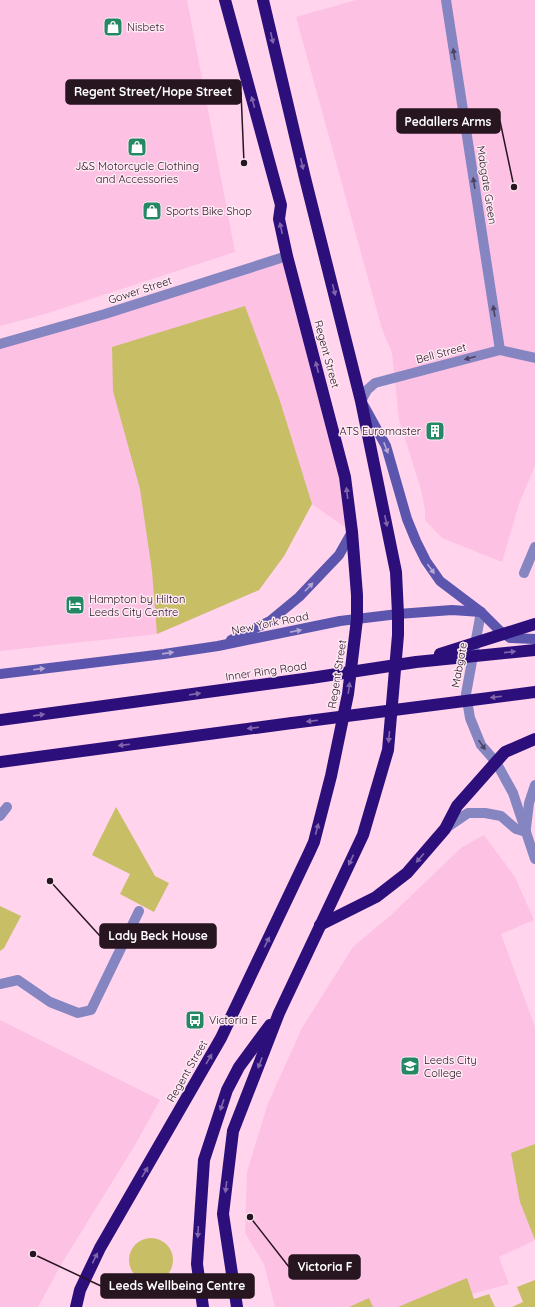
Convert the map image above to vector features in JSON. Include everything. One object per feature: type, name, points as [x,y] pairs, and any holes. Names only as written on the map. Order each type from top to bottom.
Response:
[{"type":"highway","name":"Regent Street","points":[[76,1307],[80,1290],[100,1248],[221,1038],[289,898],[314,842],[331,776],[348,694],[357,619],[357,595],[352,532],[345,477],[287,256],[279,219],[281,205],[225,0]]},
{"type":"highway","name":"Regent Street","points":[[238,1307],[223,1214],[233,1131],[279,1013],[363,835],[388,750],[398,635],[396,572],[361,401],[306,184],[263,0]]},
{"type":"highway","points":[[416,662],[535,624]]},
{"type":"highway","name":"Inner Ring Road","points":[[0,720],[311,678],[416,662],[535,650]]},
{"type":"highway","points":[[0,762],[535,692]]},
{"type":"highway","points":[[320,925],[376,898],[407,873],[445,828],[457,806],[496,762],[506,752],[535,739]]},
{"type":"highway","name":"Regent Street","points":[[203,1307],[196,1264],[204,1160],[228,1090],[238,1067],[279,1013]]},
{"type":"street","name":"Mabgate Green","points":[[446,0],[500,350]]},
{"type":"street","name":"Gower Street","points":[[0,344],[105,314],[287,256]]},
{"type":"street","name":"Bell Street","points":[[361,401],[367,390],[375,383],[500,350],[535,358]]},
{"type":"street","points":[[361,401],[386,446],[407,519],[416,542],[426,561],[440,581],[481,612],[499,630],[510,638],[535,639]]},
{"type":"street","points":[[218,646],[270,621],[299,597],[339,555],[352,532]]},
{"type":"street","points":[[524,573],[535,547]]},
{"type":"street","name":"New York Road","points":[[0,674],[218,646],[357,619],[452,610],[481,612]]},
{"type":"street","name":"Mabgate","points":[[481,612],[466,694],[470,718],[481,745],[496,762],[513,794],[535,859]]},
{"type":"street","points":[[445,828],[468,814],[485,813],[501,816],[516,829],[526,832],[529,803],[535,785]]},
{"type":"street","points":[[0,816],[7,807]]},
{"type":"street","points":[[0,984],[18,980],[50,1002],[78,1013],[91,1010],[139,910]]},
{"type":"shaded area","points":[[0,0],[187,0],[235,252],[45,314],[0,326]]},
{"type":"shaded area","points":[[356,0],[535,0],[535,466],[519,504],[502,562],[442,538],[425,520],[425,509],[420,486],[399,420],[392,353],[382,329],[296,17]]},
{"type":"shaded area","points":[[287,256],[352,532],[312,504],[284,556],[259,590],[157,634],[0,651],[0,344]]},
{"type":"shaded area","points":[[245,306],[279,398],[312,504],[284,556],[259,590],[157,634],[152,571],[140,489],[113,391],[112,347]]},
{"type":"shaded area","points":[[116,807],[155,876],[169,883],[154,912],[120,894],[130,874],[92,855]]},
{"type":"shaded area","name":"Leeds City College","points":[[484,835],[515,877],[534,920],[501,934],[535,1027],[535,1240],[499,1257],[509,1284],[423,1307],[275,1307],[264,1264],[245,1233],[247,1172],[268,1103],[302,1028],[353,947],[391,915],[462,847]]},
{"type":"shaded area","points":[[0,906],[21,916],[4,948],[0,951]]},
{"type":"shaded area","points":[[0,1020],[160,1100],[135,1145],[62,1263],[38,1307],[0,1307]]},
{"type":"shaded area","points":[[535,1144],[535,1240],[520,1202],[511,1153]]},
{"type":"shaded area","points":[[151,1238],[163,1242],[169,1248],[173,1260],[169,1272],[163,1278],[151,1282],[139,1278],[133,1272],[129,1260],[133,1248],[139,1242]]},
{"type":"shaded area","points":[[467,1278],[474,1299],[489,1294],[495,1307],[398,1307]]},
{"type":"shaded area","points":[[535,1280],[535,1307],[512,1307],[523,1302],[517,1287]]},
{"type":"shaded area","points":[[369,1298],[373,1307],[349,1307]]},
{"type":"place","name":"Nisbets","points":[[113,27]]},
{"type":"place","name":"J&S Motorcycle Clothing and Accessories","points":[[137,147]]},
{"type":"place","name":"Regent Street/Hope Street","points":[[244,163]]},
{"type":"place","name":"Pedallers Arms","points":[[514,187]]},
{"type":"place","name":"Sports Bike Shop","points":[[152,211]]},
{"type":"place","name":"ATS Euromaster","points":[[435,431]]},
{"type":"place","name":"Hampton by Hilton Leeds City Centre","points":[[75,605]]},
{"type":"place","name":"Lady Beck House","points":[[50,881]]},
{"type":"place","name":"Victoria E","points":[[195,1020]]},
{"type":"place","name":"Leeds City College","points":[[410,1066]]},
{"type":"place","name":"Victoria F","points":[[250,1217]]},
{"type":"place","name":"Leeds Wellbeing Centre","points":[[33,1254]]}]
